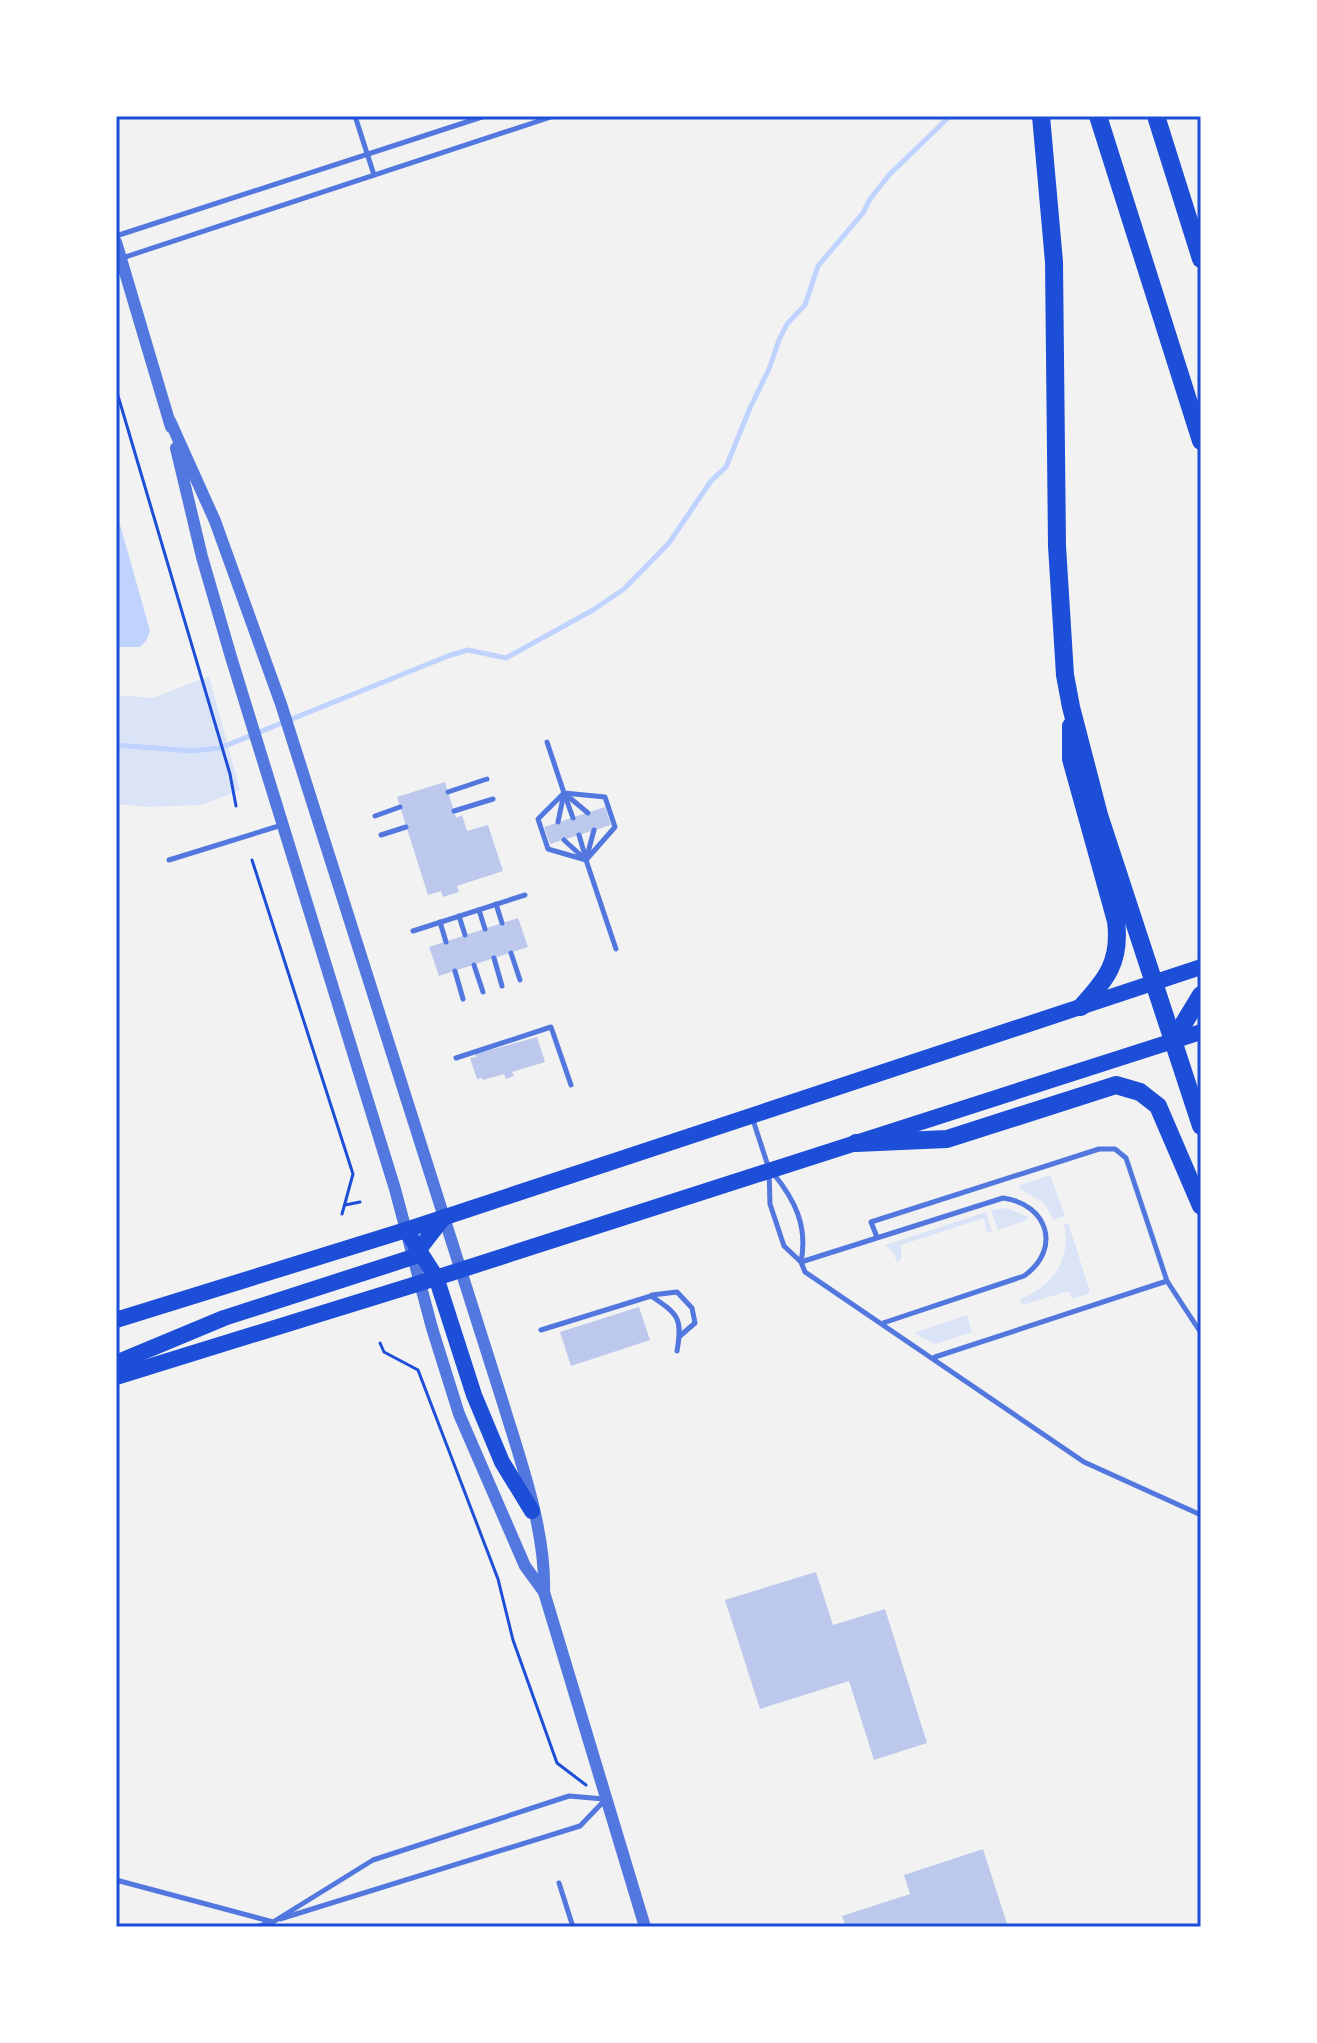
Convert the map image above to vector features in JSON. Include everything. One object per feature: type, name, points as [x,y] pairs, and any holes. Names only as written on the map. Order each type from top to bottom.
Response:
[{"type":"highway","points":[[1098,116],[1201,441]]},
{"type":"highway","points":[[1156,116],[1201,259]]},
{"type":"highway","points":[[1042,121],[1054,262],[1057,546],[1065,675],[1099,815],[1201,1126]]},
{"type":"highway","points":[[1071,707],[1071,759],[1116,921],[1118,941],[1113,965],[1101,986],[1081,1007]]},
{"type":"highway","points":[[1173,1041],[1201,995]]},
{"type":"highway","points":[[856,1143],[947,1139],[1116,1085],[1140,1092],[1158,1106],[1201,1206]]},
{"type":"main road","points":[[116,1320],[406,1230],[1201,967]]},
{"type":"main road","points":[[116,1377],[1201,1032]]},
{"type":"main road","points":[[116,1363],[224,1318],[417,1254],[444,1217]]},
{"type":"main road","points":[[406,1230],[502,1462],[532,1511]]},
{"type":"street","points":[[116,239],[119,259],[170,421],[199,544],[250,719],[406,1230]]},
{"type":"street","points":[[170,421],[215,521],[281,704],[444,1217],[519,1455],[545,1563],[544,1592],[645,1927]]},
{"type":"street","points":[[428,1280],[459,1414],[525,1566],[544,1592]]},
{"type":"lane","points":[[355,116],[374,175]]},
{"type":"lane","points":[[116,239],[485,116]]},
{"type":"lane","points":[[119,259],[554,116]]},
{"type":"lane","points":[[547,742],[573,818]]},
{"type":"lane","points":[[448,792],[487,779]]},
{"type":"lane","points":[[564,793],[588,813]]},
{"type":"lane","points":[[558,822],[564,793]]},
{"type":"lane","points":[[564,793],[605,797],[615,827],[586,860]]},
{"type":"lane","points":[[564,793],[538,819],[548,849],[586,860]]},
{"type":"lane","points":[[454,811],[493,799]]},
{"type":"lane","points":[[375,816],[400,807]]},
{"type":"lane","points":[[169,860],[283,825]]},
{"type":"lane","points":[[381,835],[406,827]]},
{"type":"lane","points":[[586,860],[594,830]]},
{"type":"lane","points":[[579,835],[616,949]]},
{"type":"lane","points":[[564,840],[586,860]]},
{"type":"lane","points":[[413,931],[525,895]]},
{"type":"lane","points":[[496,904],[502,923]]},
{"type":"lane","points":[[479,910],[485,929]]},
{"type":"lane","points":[[459,916],[465,935]]},
{"type":"lane","points":[[440,922],[446,942]]},
{"type":"lane","points":[[511,953],[520,980]]},
{"type":"lane","points":[[494,958],[502,986]]},
{"type":"lane","points":[[474,965],[483,992]]},
{"type":"lane","points":[[455,971],[463,999]]},
{"type":"lane","points":[[456,1058],[551,1027],[571,1085]]},
{"type":"lane","points":[[752,1115],[769,1169],[770,1204],[780,1235],[784,1246],[801,1262],[805,1272],[1084,1462],[1201,1515]]},
{"type":"lane","points":[[877,1237],[871,1222],[1099,1149],[1115,1149],[1126,1158],[1167,1281],[1201,1333]]},
{"type":"lane","points":[[769,1169],[791,1196],[805,1240],[801,1262]]},
{"type":"lane","points":[[801,1262],[1003,1198],[1019,1200],[1040,1217],[1046,1236],[1042,1256],[1034,1269],[1024,1276],[883,1323]]},
{"type":"lane","points":[[934,1357],[1167,1281]]},
{"type":"lane","points":[[541,1330],[651,1296],[677,1292],[692,1308],[695,1323],[679,1337]]},
{"type":"lane","points":[[651,1296],[674,1311],[682,1327],[677,1351]]},
{"type":"lane","points":[[116,1880],[274,1924],[373,1860],[569,1796],[605,1799]]},
{"type":"lane","points":[[256,1927],[274,1924],[580,1826],[605,1799]]},
{"type":"lane","points":[[559,1883],[573,1927]]},
{"type":"path","points":[[116,389],[230,774],[236,806]]},
{"type":"path","points":[[252,860],[353,1174],[342,1214]]},
{"type":"path","points":[[345,1205],[360,1202]]},
{"type":"path","points":[[380,1343],[384,1352],[418,1370],[498,1579],[513,1640],[557,1763],[605,1799]]},
{"type":"shaded area","points":[[209,676],[240,790],[202,805],[148,807],[116,804],[116,695],[153,698]]},
{"type":"shaded area","points":[[1050,1175],[1065,1216],[1054,1220],[1043,1202],[1020,1189],[1019,1185]]},
{"type":"shaded area","points":[[1007,1208],[1028,1217],[1027,1220],[998,1230],[991,1210]]},
{"type":"shaded area","points":[[986,1212],[992,1232],[986,1231],[984,1218],[901,1245],[901,1259],[897,1262],[893,1252],[885,1245]]},
{"type":"shaded area","points":[[1068,1223],[1090,1291],[1072,1299],[1069,1291],[1022,1305],[1020,1299],[1042,1287],[1057,1270],[1065,1249],[1064,1224]]},
{"type":"shaded area","points":[[967,1315],[972,1332],[935,1344],[914,1333]]},
{"type":"water","points":[[116,510],[150,631],[140,647],[116,647]]},
{"type":"building","points":[[445,782],[456,818],[462,815],[467,831],[488,825],[503,871],[457,886],[459,892],[443,897],[441,891],[428,895],[397,797]]},
{"type":"building","points":[[605,807],[611,825],[550,844],[544,827]]},
{"type":"building","points":[[518,918],[528,947],[439,976],[429,947]]},
{"type":"building","points":[[537,1037],[545,1062],[512,1072],[514,1076],[506,1079],[504,1074],[477,1079],[470,1058],[476,1057],[475,1054]]},
{"type":"building","points":[[639,1307],[650,1340],[571,1366],[560,1332]]},
{"type":"building","points":[[816,1572],[833,1625],[885,1609],[927,1743],[874,1760],[849,1681],[760,1709],[725,1600]]},
{"type":"building","points":[[983,1849],[1008,1927],[846,1927],[842,1916],[910,1894],[904,1875]]},
{"type":"waterway","points":[[116,745],[192,751],[220,748],[448,656],[468,650],[506,658],[593,610],[624,589],[669,543],[711,481],[726,467],[779,340],[787,324],[805,305],[818,266],[863,213],[889,175],[950,116]]}]
